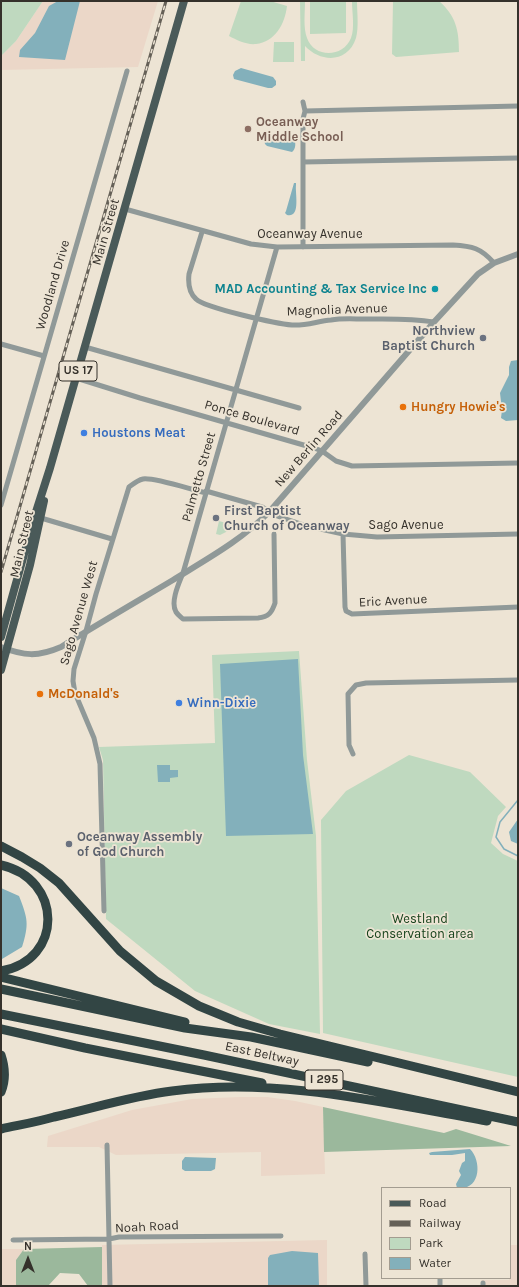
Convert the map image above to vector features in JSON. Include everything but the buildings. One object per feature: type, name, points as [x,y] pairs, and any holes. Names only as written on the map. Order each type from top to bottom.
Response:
[{"type":"highway","points":[[1,846],[40,868],[59,883],[120,952],[156,980],[198,1006],[238,1022],[267,1030],[518,1093]]},
{"type":"highway","points":[[1,850],[22,857]]},
{"type":"highway","points":[[1,864],[18,870],[31,880],[40,891],[45,901],[47,911],[47,926],[44,940],[35,953],[24,963],[15,968],[1,971]]},
{"type":"highway","points":[[1,977],[250,1037]]},
{"type":"highway","name":"East Beltway","points":[[1,989],[185,1028],[250,1037],[518,1093]]},
{"type":"highway","name":"East Beltway","points":[[1,1014],[204,1055],[518,1122]]},
{"type":"highway","points":[[1,1029],[211,1074],[518,1126]]},
{"type":"highway","points":[[1,1055],[4,1063],[5,1076],[1,1092]]},
{"type":"highway","points":[[1,1129],[134,1097],[188,1090],[252,1087],[281,1088],[328,1094]]},
{"type":"highway","points":[[1,1135],[54,1117]]},
{"type":"main road","name":"Main Street","points":[[1,637],[184,1]]},
{"type":"main road","name":"Main Street","points":[[1,670],[4,648],[29,571],[50,468]]},
{"type":"street","name":"Woodland Drive","points":[[1,505],[127,70]]},
{"type":"street","points":[[303,102],[303,247]]},
{"type":"street","points":[[304,111],[518,106]]},
{"type":"street","points":[[303,162],[518,158]]},
{"type":"street","name":"Oceanway Avenue","points":[[125,209],[202,232],[251,244],[277,248],[445,245],[471,246],[482,251],[494,264]]},
{"type":"street","name":"Magnolia Avenue","points":[[202,232],[189,274],[189,286],[193,296],[206,305],[256,318],[292,325],[308,324],[333,319],[412,318],[434,322]]},
{"type":"street","name":"Palmetto Street","points":[[274,534],[274,603],[273,610],[264,618],[183,619],[176,613],[174,607],[175,599],[277,248]]},
{"type":"street","name":"New Berlin Road","points":[[4,648],[26,654],[44,654],[61,647],[243,536],[270,511],[434,322],[478,274],[494,264],[518,254]]},
{"type":"street","points":[[1,344],[44,356]]},
{"type":"street","points":[[85,347],[299,408]]},
{"type":"street","name":"Ponce Boulevard","points":[[76,378],[322,451],[336,461],[352,466],[518,464]]},
{"type":"street","name":"Sago Avenue","points":[[129,487],[135,482],[143,479],[153,480],[262,507],[277,516],[307,526],[344,534],[376,537],[518,534]]},
{"type":"street","name":"Sago Avenue West","points":[[104,911],[100,764],[94,738],[75,693],[73,681],[74,669],[112,539],[129,487]]},
{"type":"street","points":[[41,518],[112,539]]},
{"type":"street","name":"Eric Avenue","points":[[344,534],[345,607],[346,611],[352,614],[518,607]]},
{"type":"street","points":[[353,754],[349,745],[348,694],[356,685],[366,683],[518,680]]},
{"type":"street","points":[[107,1146],[110,1286]]},
{"type":"street","name":"Noah Road","points":[[13,1240],[109,1239],[119,1237],[281,1236]]},
{"type":"street","points":[[365,1254],[366,1286]]},
{"type":"shaded area","points":[[43,1],[158,1],[138,67],[1,70],[1,56],[16,41]]},
{"type":"shaded area","points":[[267,1097],[323,1107],[325,1174],[261,1176],[261,1152],[116,1155],[99,1147],[47,1147],[48,1136],[132,1110],[192,1099]]},
{"type":"shaded area","points":[[327,1240],[327,1286],[102,1286],[102,1245]]},
{"type":"shaded area","points":[[511,1245],[518,1245],[518,1286],[481,1286],[481,1280],[511,1279]]},
{"type":"shaded area","points":[[1,1249],[24,1249],[16,1260],[16,1286],[1,1286]]},
{"type":"green space","points":[[1,1],[43,1],[16,41],[1,56]]},
{"type":"green space","points":[[241,1],[270,1],[287,6],[284,19],[274,36],[263,43],[249,44],[229,36]]},
{"type":"green space","points":[[300,1],[305,1],[304,20],[307,38],[311,45],[316,49],[329,53],[342,49],[347,45],[351,38],[353,25],[352,1],[357,1],[357,34],[352,46],[347,52],[334,58],[326,58],[311,52],[305,46],[305,61],[301,61]]},
{"type":"green space","points":[[310,1],[346,1],[346,33],[310,34]]},
{"type":"green space","points":[[393,1],[439,1],[453,18],[457,30],[459,52],[396,57],[392,54]]},
{"type":"green space","points":[[274,42],[294,42],[294,62],[273,62]]},
{"type":"green space","points":[[219,521],[230,524],[228,531],[220,535],[216,534]]},
{"type":"green space","points":[[299,651],[307,760],[316,836],[320,1034],[269,1024],[195,991],[106,919],[103,760],[99,747],[215,743],[212,655]]},
{"type":"green space","name":"Westland Conservation area","points":[[409,755],[470,772],[506,807],[498,816],[491,843],[503,854],[518,861],[518,1077],[323,1033],[321,820],[346,791]]},
{"type":"green space","points":[[323,1107],[444,1133],[456,1129],[511,1146],[324,1152]]},
{"type":"green space","points":[[102,1247],[102,1286],[88,1286],[79,1274],[60,1273],[48,1286],[16,1286],[16,1260],[24,1249]]},
{"type":"water","points":[[58,1],[80,1],[65,60],[19,57],[20,50],[35,33],[49,6]]},
{"type":"water","points":[[241,68],[273,77],[276,81],[276,85],[272,88],[268,88],[234,79],[233,75],[235,71]]},
{"type":"water","points":[[292,136],[294,138],[295,148],[292,152],[267,146],[264,140],[267,138]]},
{"type":"water","points":[[294,183],[296,183],[296,209],[291,215],[287,215],[285,213]]},
{"type":"water","points":[[518,360],[518,420],[506,421],[501,418],[502,410],[500,393],[509,375],[511,361]]},
{"type":"water","points":[[298,659],[303,755],[313,834],[226,836],[220,664]]},
{"type":"water","points":[[157,765],[170,765],[170,770],[178,770],[178,777],[170,778],[170,782],[158,782]]},
{"type":"water","points":[[518,819],[518,844],[511,841],[509,832]]},
{"type":"water","points":[[1,888],[19,896],[26,916],[26,933],[22,947],[2,959]]},
{"type":"water","points":[[470,1149],[474,1154],[477,1167],[475,1180],[467,1187],[457,1187],[456,1184],[461,1175],[459,1171],[462,1163],[465,1161],[465,1153],[452,1155],[430,1155],[429,1153]]},
{"type":"water","points":[[185,1157],[216,1158],[215,1169],[211,1171],[185,1171],[182,1169],[182,1161]]},
{"type":"water","points":[[292,1251],[318,1253],[319,1286],[268,1286],[268,1258],[270,1255]]},
{"type":"waterway","points":[[518,800],[500,822],[496,837],[504,849],[518,856]]},
{"type":"railway","points":[[1,572],[166,1]]},
{"type":"place","name":"Oceanway Middle School","points":[[248,129]]},
{"type":"place","name":"MAD Accounting & Tax Service Inc","points":[[435,289]]},
{"type":"place","name":"Northview Baptist Church","points":[[483,338]]},
{"type":"place","name":"Hungry Howie's","points":[[403,407]]},
{"type":"place","name":"Houstons Meat","points":[[84,433]]},
{"type":"place","name":"First Baptist Church of Oceanway","points":[[216,518]]},
{"type":"place","name":"McDonald's","points":[[40,694]]},
{"type":"place","name":"Winn-Dixie","points":[[179,703]]},
{"type":"place","name":"Oceanway Assembly of God Church","points":[[69,844]]}]
